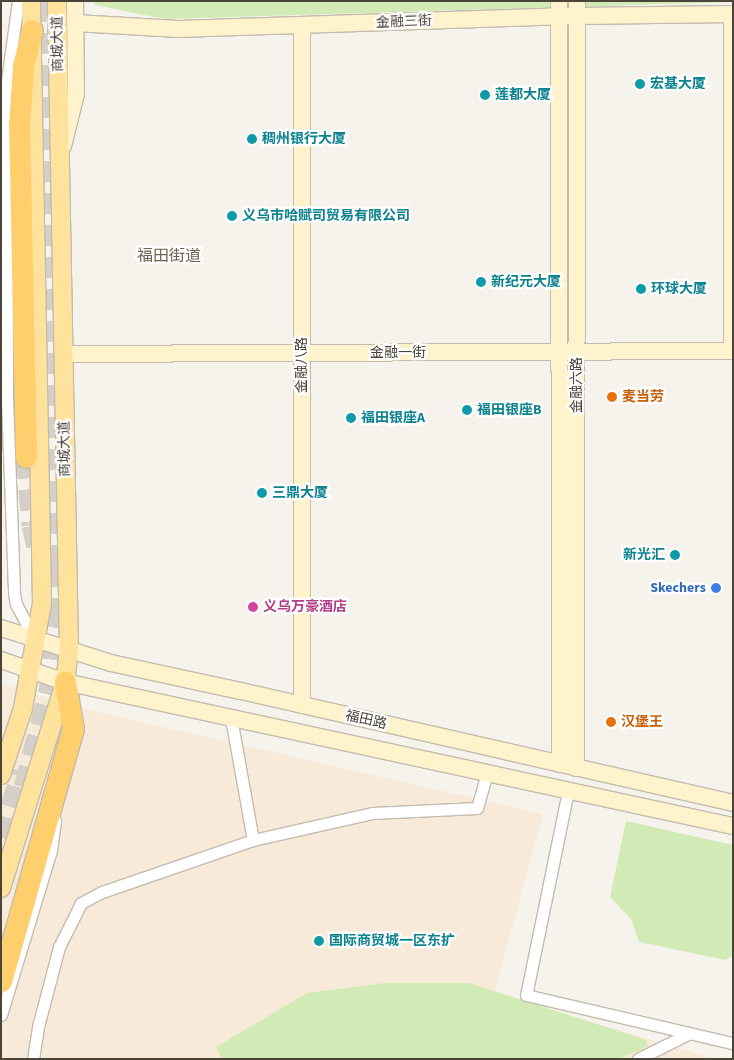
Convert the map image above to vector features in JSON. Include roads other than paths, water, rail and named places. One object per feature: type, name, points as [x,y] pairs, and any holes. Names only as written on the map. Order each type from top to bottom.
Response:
[{"type":"highway","points":[[26,457],[18,125],[23,66],[32,30]]},
{"type":"highway","points":[[1,981],[54,790],[73,729],[65,682]]},
{"type":"main road","name":"商城大道","points":[[1,775],[23,708],[34,638],[42,603],[42,520],[31,1]]},
{"type":"main road","name":"商城大道","points":[[1,888],[65,682],[69,650],[57,1]]},
{"type":"street","points":[[60,156],[76,94],[75,1]]},
{"type":"street","points":[[16,4],[6,88],[5,116],[8,399],[14,593],[16,604],[34,638]]},
{"type":"street","name":"金融三街","points":[[75,23],[178,30],[302,25],[559,9],[732,14]]},
{"type":"street","name":"金融六路","points":[[559,9],[560,764]]},
{"type":"street","name":"金融六路","points":[[576,9],[576,768]]},
{"type":"street","points":[[732,14],[732,351]]},
{"type":"street","name":"金融八路","points":[[302,25],[302,705]]},
{"type":"street","name":"金融一街","points":[[64,354],[732,351]]},
{"type":"street","name":"福田路","points":[[1,628],[111,664],[302,705],[733,803]]},
{"type":"street","name":"福田路","points":[[1,660],[65,682],[733,826]]},
{"type":"street","points":[[231,718],[253,840]]},
{"type":"street","points":[[33,1059],[39,1023],[58,947],[81,903],[102,892],[253,840],[373,813],[477,808],[488,774]]},
{"type":"street","points":[[1,1016],[51,850],[55,828],[54,790]]},
{"type":"street","points":[[568,791],[526,996],[733,1043]]},
{"type":"street","points":[[638,1059],[688,1034]]},
{"type":"tunnel","points":[[41,1],[51,576]]},
{"type":"tunnel","points":[[26,457],[32,525],[37,546]]},
{"type":"tunnel","points":[[24,787],[49,691],[58,619],[60,559]]},
{"type":"tunnel","points":[[1,837],[22,771]]},
{"type":"place","name":"宏基大厦","points":[[640,84]]},
{"type":"place","name":"莲都大厦","points":[[485,95]]},
{"type":"place","name":"稠州银行大厦","points":[[252,139]]},
{"type":"place","name":"义乌市哈赋司贸易有限公司","points":[[232,216]]},
{"type":"place","name":"新纪元大厦","points":[[481,282]]},
{"type":"place","name":"环球大厦","points":[[641,289]]},
{"type":"place","name":"麦当劳","points":[[612,397]]},
{"type":"place","name":"福田银座B","points":[[467,410]]},
{"type":"place","name":"福田银座A","points":[[351,418]]},
{"type":"place","name":"三鼎大厦","points":[[262,493]]},
{"type":"place","name":"新光汇","points":[[675,555]]},
{"type":"place","name":"Skechers","points":[[716,588]]},
{"type":"place","name":"义乌万豪酒店","points":[[253,607]]},
{"type":"place","name":"汉堡王","points":[[611,722]]},
{"type":"place","name":"国际商贸城一区东扩","points":[[319,941]]},
{"type":"district","name":"福田街道","points":[[169,256]]}]
